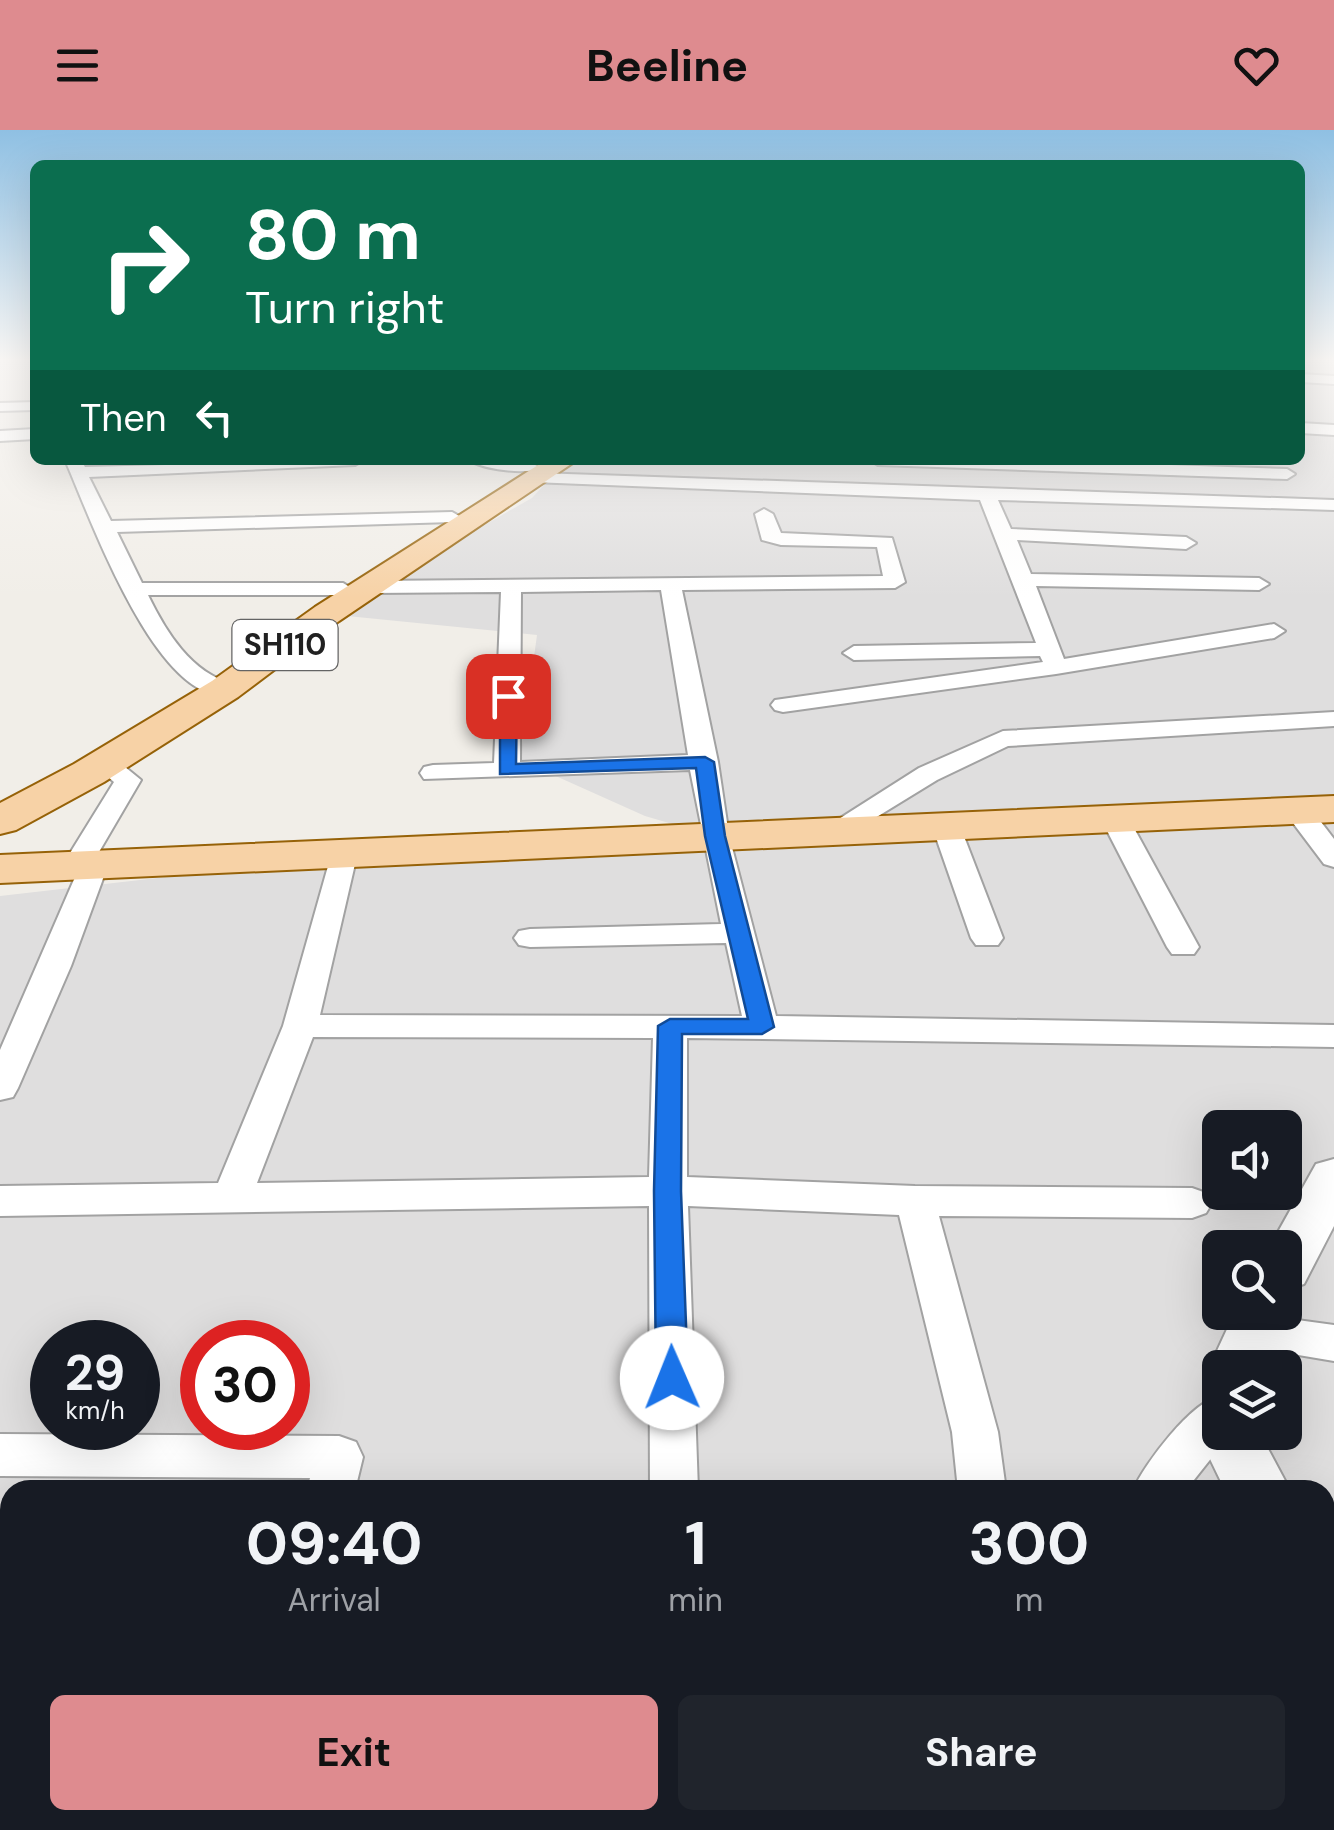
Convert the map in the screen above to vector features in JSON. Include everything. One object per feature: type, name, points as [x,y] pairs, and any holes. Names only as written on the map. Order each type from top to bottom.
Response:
[{"type":"main road","name":"SH110","points":[[357,588],[452,517],[545,466]]},
{"type":"main road","name":"SH110","points":[[0,820],[105,763],[357,588],[545,466]]},
{"type":"main road","name":"SH110","points":[[0,801],[214,686]]},
{"type":"main road","points":[[0,869],[1316,810]]},
{"type":"street","points":[[122,465],[75,466],[156,634],[214,686]]},
{"type":"street","points":[[750,486],[754,465]]},
{"type":"street","points":[[1167,465],[1282,467],[1330,517]]},
{"type":"street","points":[[545,466],[750,486],[986,493],[1330,517]]},
{"type":"street","points":[[986,493],[1054,658]]},
{"type":"street","points":[[132,590],[222,586],[894,582],[883,534],[769,536],[764,514]]},
{"type":"street","points":[[103,527],[452,517]]},
{"type":"street","points":[[1006,534],[1186,542]]},
{"type":"street","points":[[1021,580],[1258,584]]},
{"type":"street","points":[[670,582],[705,762],[715,836],[762,1027]]},
{"type":"street","points":[[507,770],[511,585]]},
{"type":"street","points":[[783,704],[1054,658],[1274,631]]},
{"type":"street","points":[[854,653],[1054,658]]},
{"type":"street","points":[[834,831],[928,774],[1003,739],[1334,719]]},
{"type":"street","points":[[433,772],[705,762]]},
{"type":"street","points":[[0,1088],[54,966],[85,865],[128,780],[105,763]]},
{"type":"street","points":[[1316,810],[1334,858]]},
{"type":"street","points":[[1115,818],[1184,947]]},
{"type":"street","points":[[946,826],[988,938]]},
{"type":"street","points":[[232,1196],[300,1026],[344,851]]},
{"type":"street","points":[[530,938],[739,933]]},
{"type":"street","points":[[300,1026],[670,1026],[1334,1036]]},
{"type":"street","points":[[670,1026],[668,1191],[674,1480]]},
{"type":"street","points":[[1302,1237],[1334,1178]]},
{"type":"street","points":[[0,1200],[668,1191],[915,1201],[1192,1202]]},
{"type":"street","points":[[915,1201],[975,1432],[981,1480]]},
{"type":"street","points":[[1302,1357],[1334,1344]]},
{"type":"street","points":[[1164,1480],[1202,1428]]},
{"type":"street","points":[[1249,1450],[1256,1480]]},
{"type":"street","points":[[0,1455],[339,1457],[333,1480]]},
{"type":"shaded area","points":[[1305,439],[1334,439],[1334,1480],[0,1480],[0,896],[412,849],[710,835],[645,816],[520,760],[537,635],[327,614],[532,498],[562,465],[1305,465]]},
{"type":"route","points":[[508,696],[507,770],[705,762],[715,836],[762,1027],[670,1026],[672,1378]]}]
